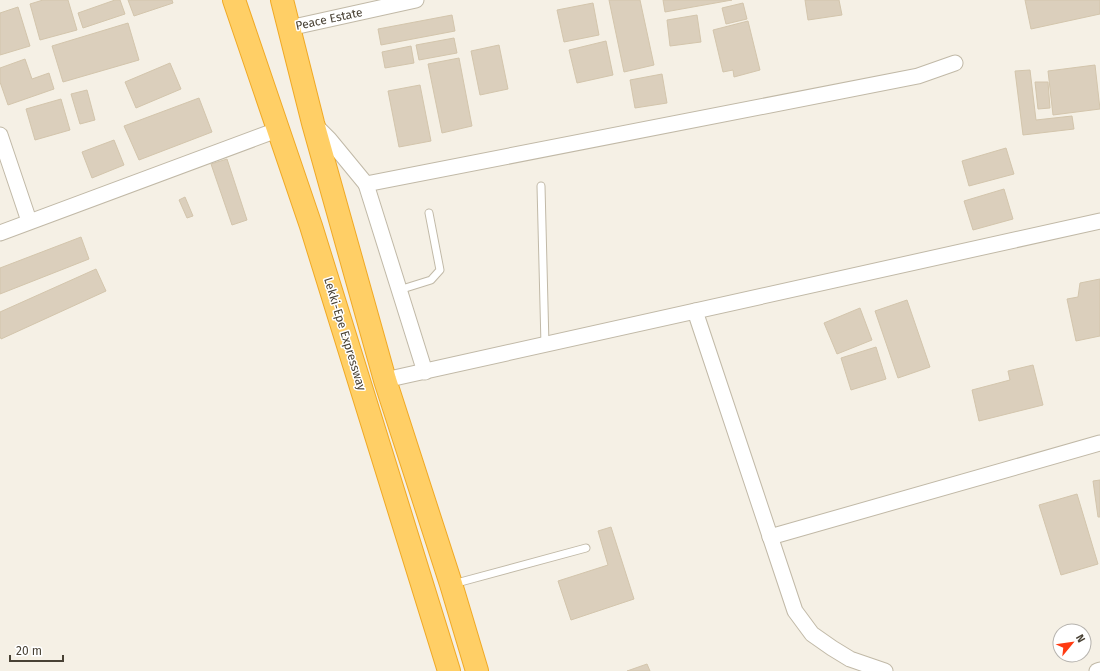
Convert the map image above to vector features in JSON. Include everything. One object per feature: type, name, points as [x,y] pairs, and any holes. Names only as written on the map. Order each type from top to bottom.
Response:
[{"type":"highway","name":"Lekki-Epe Expressway","points":[[234,0],[313,233],[449,671]]},
{"type":"highway","name":"Lekki-Epe Expressway","points":[[282,0],[313,123],[385,380],[451,584],[477,671]]},
{"type":"street","name":"Peace Estate","points":[[289,28],[416,0]]},
{"type":"street","points":[[366,184],[918,76],[956,63]]},
{"type":"street","points":[[313,123],[329,139],[366,184],[425,372]]},
{"type":"street","points":[[0,233],[277,130]]},
{"type":"street","points":[[0,135],[29,221]]},
{"type":"street","points":[[385,380],[1100,221]]},
{"type":"street","points":[[695,311],[795,611],[812,634],[832,648],[850,659],[885,671]]},
{"type":"street","points":[[770,537],[1100,443]]},
{"type":"lane","points":[[541,186],[545,345]]},
{"type":"lane","points":[[399,290],[431,280],[440,270],[429,213]]},
{"type":"lane","points":[[451,584],[586,548]]},
{"type":"building","points":[[43,0],[68,0],[77,30],[40,40],[30,4]]},
{"type":"building","points":[[115,0],[120,0],[125,14],[83,28],[78,13]]},
{"type":"building","points":[[128,0],[172,0],[173,3],[134,16]]},
{"type":"building","points":[[609,0],[640,0],[654,65],[624,72]]},
{"type":"building","points":[[663,0],[732,0],[665,12]]},
{"type":"building","points":[[805,0],[839,0],[842,15],[808,20]]},
{"type":"building","points":[[1025,0],[1100,0],[1100,14],[1031,29]]},
{"type":"building","points":[[593,3],[599,35],[564,42],[557,10]]},
{"type":"building","points":[[743,3],[747,19],[726,24],[722,8]]},
{"type":"building","points":[[18,7],[30,46],[0,55],[0,13]]},
{"type":"building","points":[[452,15],[455,31],[381,45],[378,29]]},
{"type":"building","points":[[697,15],[701,42],[670,46],[667,20]]},
{"type":"building","points":[[748,21],[760,70],[734,77],[733,70],[723,72],[713,30]]},
{"type":"building","points":[[128,23],[139,60],[63,82],[52,46]]},
{"type":"building","points":[[454,38],[457,53],[419,60],[416,45]]},
{"type":"building","points":[[606,41],[613,75],[577,83],[569,50]]},
{"type":"building","points":[[499,45],[508,89],[480,95],[471,51]]},
{"type":"building","points":[[411,46],[414,63],[385,68],[382,52]]},
{"type":"building","points":[[459,58],[472,126],[442,133],[428,64]]},
{"type":"building","points":[[25,59],[32,79],[49,73],[54,89],[8,105],[0,82],[0,68]]},
{"type":"building","points":[[170,63],[181,89],[136,108],[125,82]]},
{"type":"building","points":[[1095,65],[1100,109],[1053,115],[1048,71]]},
{"type":"building","points":[[1030,70],[1036,120],[1072,116],[1074,129],[1023,135],[1015,71]]},
{"type":"building","points":[[662,74],[667,103],[635,108],[630,80]]},
{"type":"building","points":[[1035,82],[1048,82],[1050,108],[1038,109]]},
{"type":"building","points":[[420,85],[431,141],[399,147],[388,91]]},
{"type":"building","points":[[87,90],[95,120],[80,124],[71,94]]},
{"type":"building","points":[[199,98],[212,132],[139,160],[124,126]]},
{"type":"building","points":[[61,99],[70,130],[35,140],[26,109]]},
{"type":"building","points":[[114,140],[124,165],[92,178],[82,152]]},
{"type":"building","points":[[1006,148],[1014,174],[969,186],[962,161]]},
{"type":"building","points":[[227,159],[247,220],[232,225],[211,164]]},
{"type":"building","points":[[1004,189],[1013,219],[973,230],[964,201]]},
{"type":"building","points":[[185,197],[193,216],[187,218],[179,200]]},
{"type":"building","points":[[81,237],[89,259],[0,294],[0,268]]},
{"type":"building","points":[[96,269],[106,291],[1,339],[0,312]]},
{"type":"building","points":[[1100,279],[1100,336],[1076,341],[1067,299],[1078,297],[1080,283]]},
{"type":"building","points":[[907,300],[930,367],[898,378],[875,311]]},
{"type":"building","points":[[860,308],[872,340],[837,354],[824,323]]},
{"type":"building","points":[[876,347],[886,379],[851,390],[841,358]]},
{"type":"building","points":[[1033,365],[1043,405],[979,421],[972,390],[1010,380],[1008,371]]},
{"type":"building","points":[[1100,480],[1100,517],[1098,517],[1093,481]]},
{"type":"building","points":[[1077,494],[1098,564],[1061,575],[1039,505]]},
{"type":"building","points":[[611,527],[634,599],[571,620],[558,581],[608,565],[598,531]]},
{"type":"building","points":[[647,664],[650,671],[627,671]]}]
